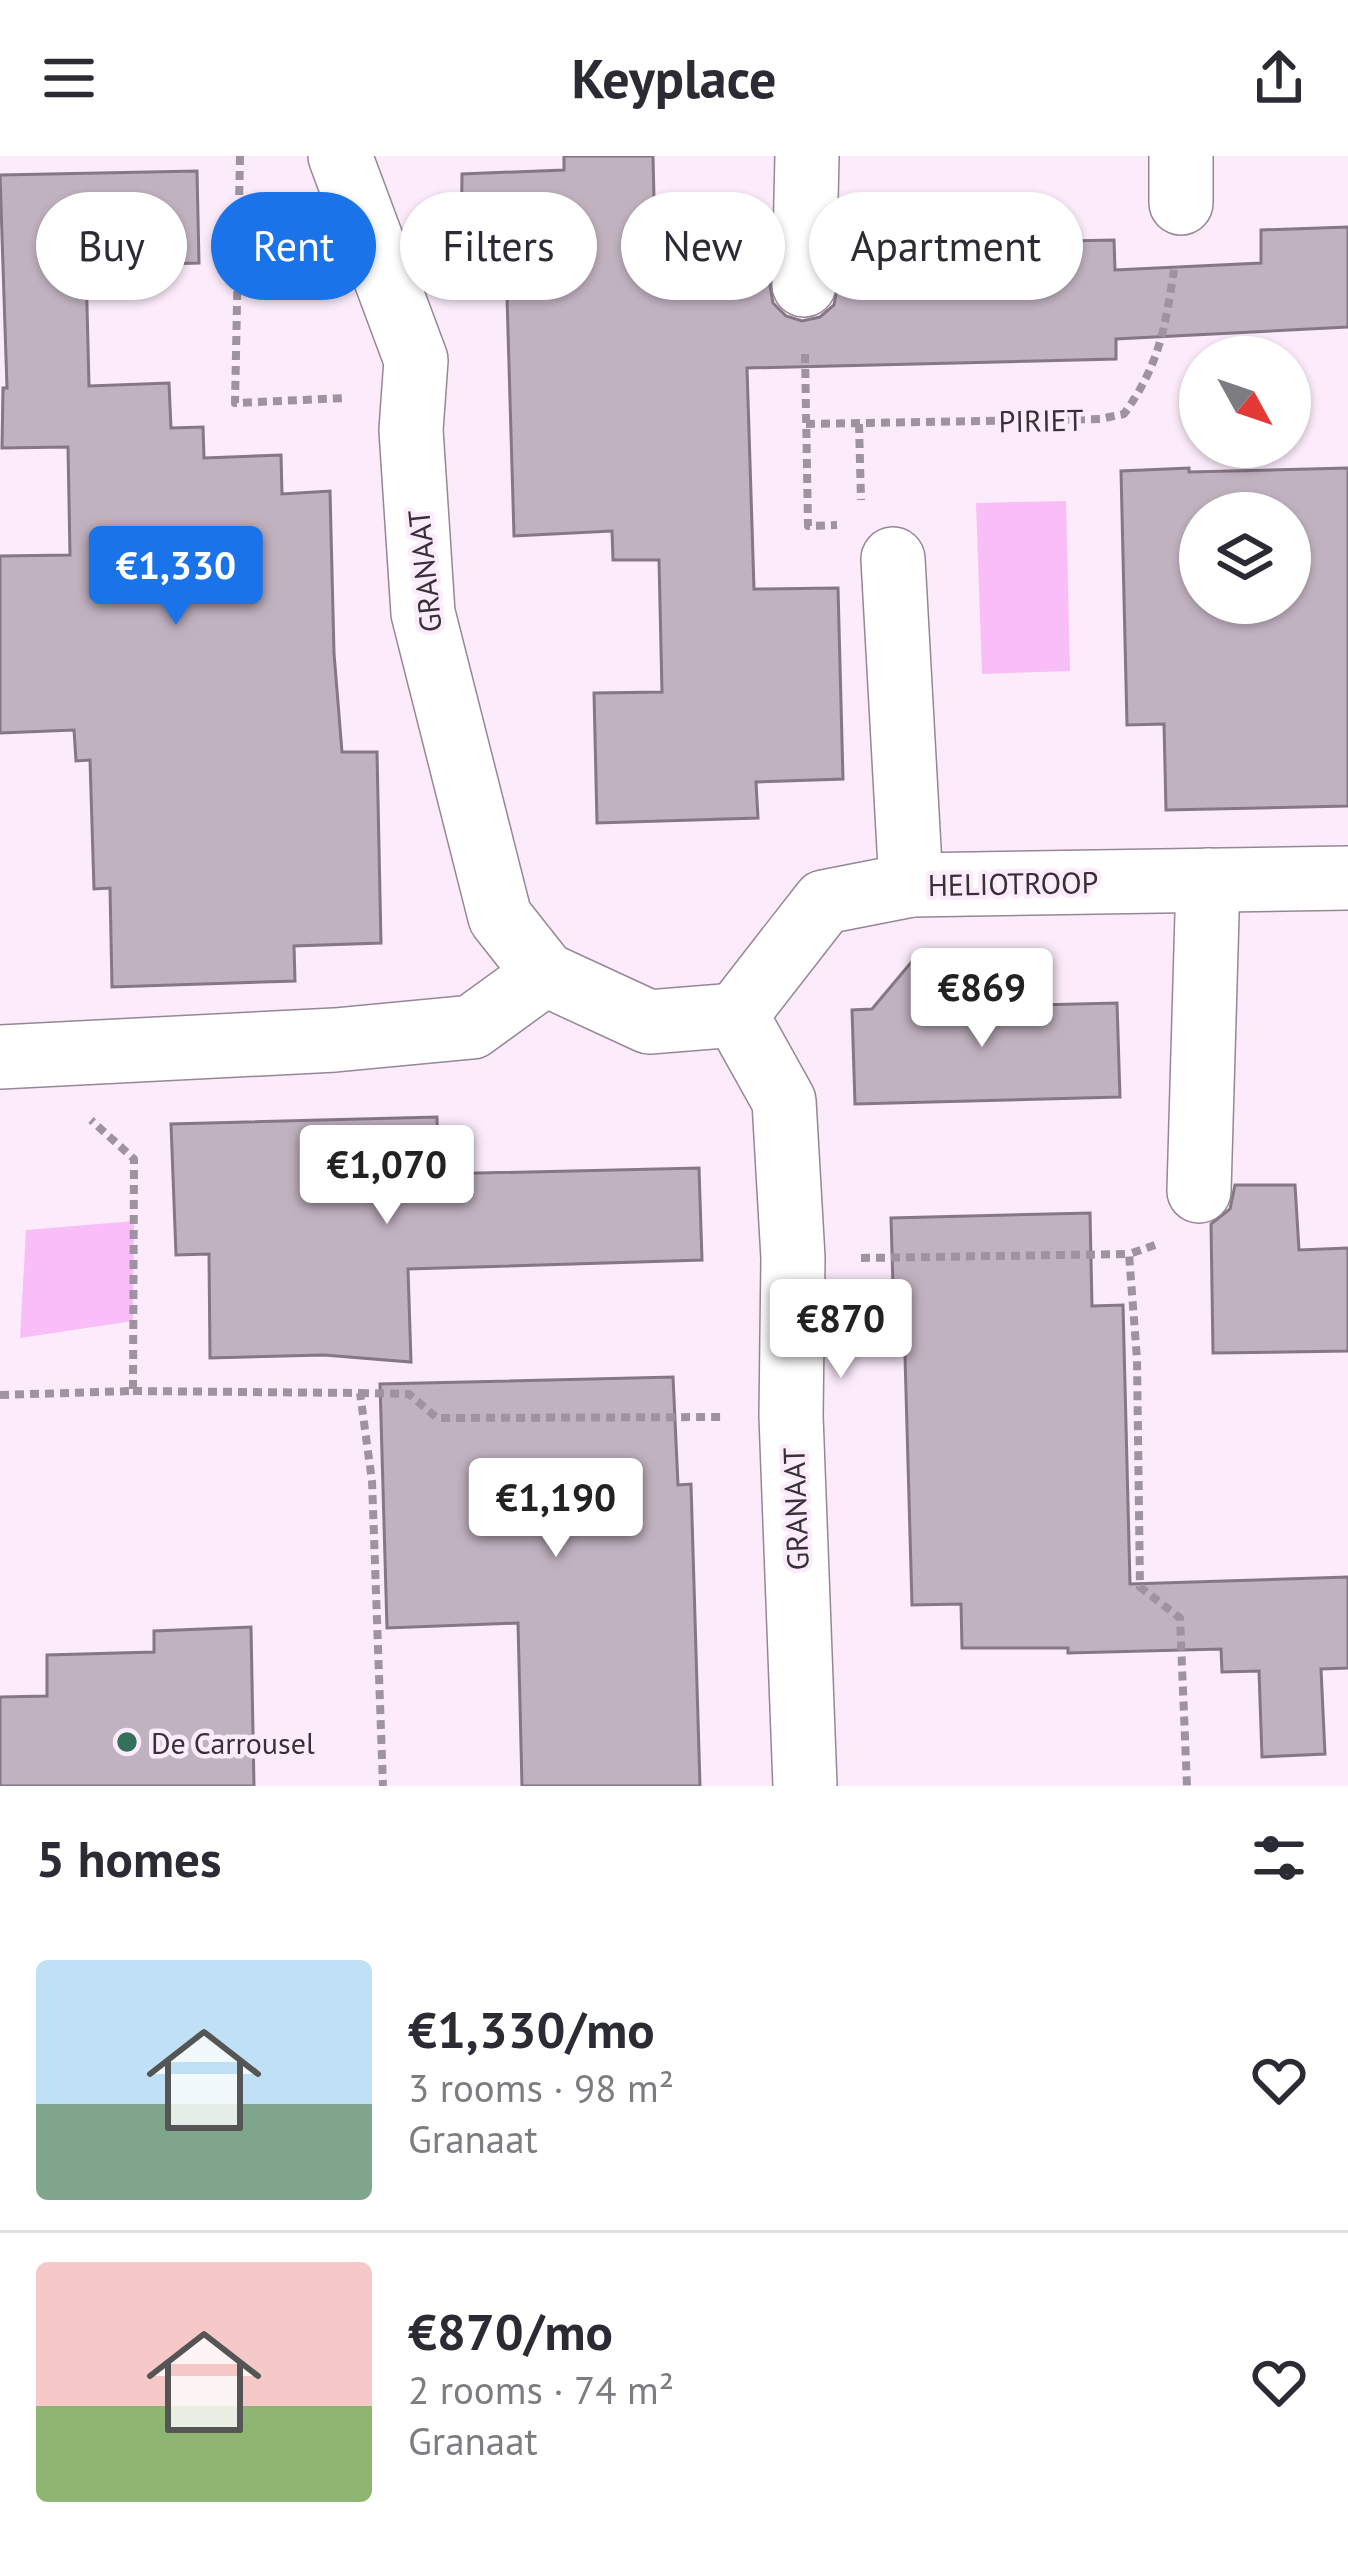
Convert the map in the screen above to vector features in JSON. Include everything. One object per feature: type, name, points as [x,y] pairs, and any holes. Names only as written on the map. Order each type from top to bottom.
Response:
[{"type":"street","points":[[340,156],[415,377]]},
{"type":"street","points":[[804,286],[807,156]]},
{"type":"street","name":"GRANAAT","points":[[415,377],[411,430],[423,614],[500,917],[545,974],[649,1022],[736,1015],[784,1101],[793,1258],[791,1416],[805,1786]]},
{"type":"street","points":[[878,542],[911,885]]},
{"type":"street","name":"HELIOTROOP","points":[[736,1015],[824,902],[911,885],[1348,878]]},
{"type":"street","points":[[1199,1191],[1208,880]]},
{"type":"street","points":[[0,1057],[335,1040],[472,1027],[545,974]]},
{"type":"path","points":[[240,156],[235,403],[415,377]]},
{"type":"path","name":"PIRIET","points":[[806,424],[1100,419],[1124,414],[1150,378],[1166,321],[1181,179]]},
{"type":"path","points":[[804,286],[808,526],[878,542],[859,424]]},
{"type":"path","points":[[72,1053],[77,1107],[134,1159],[133,1391]]},
{"type":"path","points":[[793,1258],[1129,1254],[1188,1233],[1190,1204],[1199,1191]]},
{"type":"path","points":[[1129,1254],[1137,1359],[1140,1587],[1180,1618],[1187,1786]]},
{"type":"path","points":[[0,1395],[133,1391],[409,1394],[437,1418],[791,1416]]},
{"type":"path","points":[[360,1393],[372,1481],[383,1786]]},
{"type":"shaded area","points":[[1066,501],[1070,671],[982,674],[976,503]]},
{"type":"shaded area","points":[[134,1221],[133,1321],[20,1338],[26,1230]]},
{"type":"building","points":[[564,156],[653,156],[654,192],[621,192],[621,300],[772,300],[786,316],[802,321],[820,317],[835,300],[1083,300],[1083,241],[1114,240],[1115,270],[1261,263],[1261,230],[1348,227],[1348,327],[1116,339],[1116,359],[747,368],[754,589],[838,588],[843,779],[756,782],[758,818],[597,823],[594,693],[662,692],[659,560],[613,560],[612,531],[514,536],[507,300],[597,300],[597,192],[462,192],[462,174],[564,170]]},
{"type":"building","points":[[197,171],[199,263],[187,263],[187,192],[36,192],[36,300],[87,300],[89,386],[169,383],[171,428],[203,427],[204,458],[281,455],[282,494],[330,491],[342,752],[377,752],[381,943],[294,946],[295,981],[112,987],[110,888],[94,889],[90,760],[76,761],[74,730],[0,733],[0,556],[70,555],[68,447],[2,448],[3,388],[7,388],[0,175]]},
{"type":"building","points":[[1348,468],[1348,806],[1166,810],[1164,724],[1127,725],[1121,471]]},
{"type":"building","points":[[919,953],[920,1008],[1117,1003],[1120,1097],[855,1104],[852,1010],[872,1009]]},
{"type":"building","points":[[437,1117],[438,1174],[699,1168],[702,1260],[408,1269],[411,1362],[324,1355],[210,1358],[209,1254],[176,1255],[171,1124]]},
{"type":"building","points":[[1235,1185],[1295,1185],[1299,1250],[1348,1248],[1348,1351],[1213,1353],[1211,1224],[1230,1209]]},
{"type":"building","points":[[1090,1213],[1092,1306],[1123,1305],[1130,1584],[1348,1577],[1348,1668],[1321,1669],[1325,1754],[1262,1757],[1259,1671],[1222,1672],[1221,1649],[1068,1653],[1068,1648],[962,1648],[961,1604],[912,1605],[904,1321],[894,1321],[891,1218]]},
{"type":"building","points":[[673,1377],[678,1485],[691,1484],[700,1786],[522,1786],[518,1623],[387,1628],[380,1384]]},
{"type":"building","name":"De Carrousel","points":[[251,1627],[254,1786],[0,1786],[0,1697],[47,1696],[47,1655],[154,1652],[154,1631]]},
{"type":"place","name":"De Carrousel","points":[[127,1742]]}]
